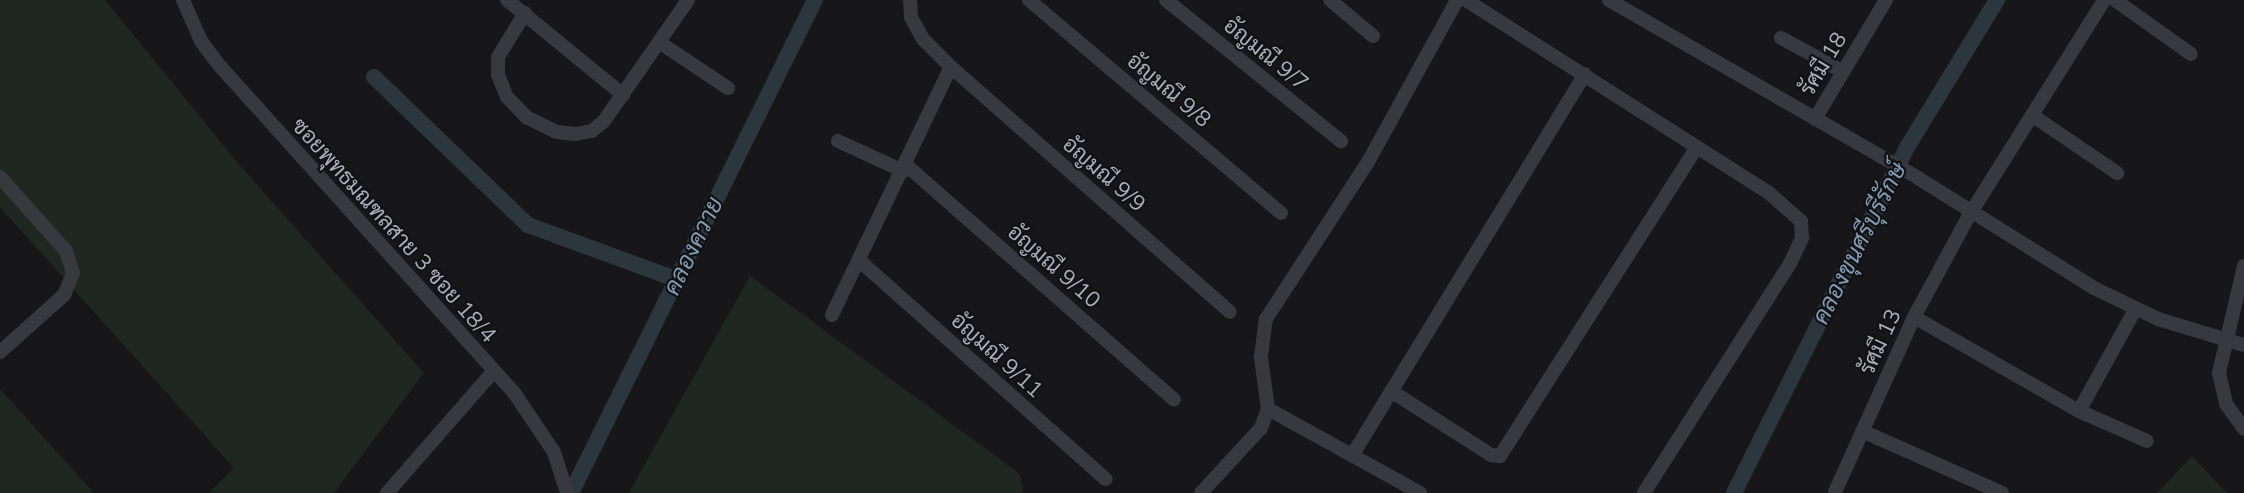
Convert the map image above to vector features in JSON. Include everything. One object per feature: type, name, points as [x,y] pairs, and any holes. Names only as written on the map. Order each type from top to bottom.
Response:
[{"type":"street","name":"ซอยพุทธมณฑลสาย 3 ซอย 18/4","points":[[183,0],[201,41],[219,65],[515,394],[562,471],[567,493]]},
{"type":"street","points":[[507,0],[623,95]]},
{"type":"street","name":"อัญมณี 9/9","points":[[910,0],[910,17],[923,39],[951,68],[1230,312]]},
{"type":"street","name":"อัญมณี 9/8","points":[[1029,0],[1281,213]]},
{"type":"street","name":"อัญมณี 9/7","points":[[1166,0],[1341,141]]},
{"type":"street","points":[[1330,0],[1373,36]]},
{"type":"street","points":[[1201,493],[1261,428],[1268,409],[1261,357],[1266,319],[1368,162],[1457,0]]},
{"type":"street","points":[[1466,0],[1585,74],[1795,212],[1801,221],[1802,238],[1791,262],[1644,493]]},
{"type":"street","points":[[1609,0],[1633,6],[1815,119],[1918,178],[1970,214],[2135,310],[2228,342],[2244,345]]},
{"type":"street","name":"รัศมี 18","points":[[1815,119],[1886,0]]},
{"type":"street","name":"รัศมี 13","points":[[1835,492],[1914,317],[1970,214],[2104,0]]},
{"type":"street","points":[[2115,0],[2191,54]]},
{"type":"street","points":[[525,13],[498,57],[498,75],[507,97],[526,117],[557,132],[576,135],[592,131],[604,121],[685,1]]},
{"type":"street","points":[[1781,38],[1842,71]]},
{"type":"street","points":[[659,42],[728,88]]},
{"type":"street","points":[[832,315],[861,261],[951,68]]},
{"type":"street","points":[[1353,454],[1585,74]]},
{"type":"street","points":[[2032,115],[2117,173]]},
{"type":"street","name":"อัญมณี 9/10","points":[[838,141],[904,168],[1174,400]]},
{"type":"street","points":[[1391,391],[1491,455],[1500,456],[1696,148]]},
{"type":"street","points":[[0,177],[66,250],[73,273],[64,295],[0,352]]},
{"type":"street","name":"อัญมณี 9/11","points":[[861,261],[1105,479]]},
{"type":"street","points":[[2244,266],[2220,387],[2226,404],[2244,429]]},
{"type":"street","points":[[2079,411],[2135,310]]},
{"type":"street","points":[[1914,317],[2079,411],[2147,441]]},
{"type":"street","points":[[387,493],[493,372]]},
{"type":"street","points":[[1268,409],[1420,493]]},
{"type":"street","points":[[1862,431],[2000,492]]},
{"type":"shaded area","points":[[0,0],[105,0],[237,162],[424,373],[334,493],[209,493],[234,468],[0,207]]},
{"type":"shaded area","points":[[750,276],[1020,474],[1023,493],[629,493]]},
{"type":"shaded area","points":[[0,389],[94,493],[0,493]]},
{"type":"shaded area","points":[[2192,456],[2227,493],[2157,493]]},
{"type":"waterway","name":"คลองควาย","points":[[571,493],[815,0]]},
{"type":"waterway","name":"คลองขุนศรีบุรีรักษ์","points":[[1734,493],[1906,149],[1997,0]]},
{"type":"waterway","points":[[374,77],[528,225],[678,280]]}]
